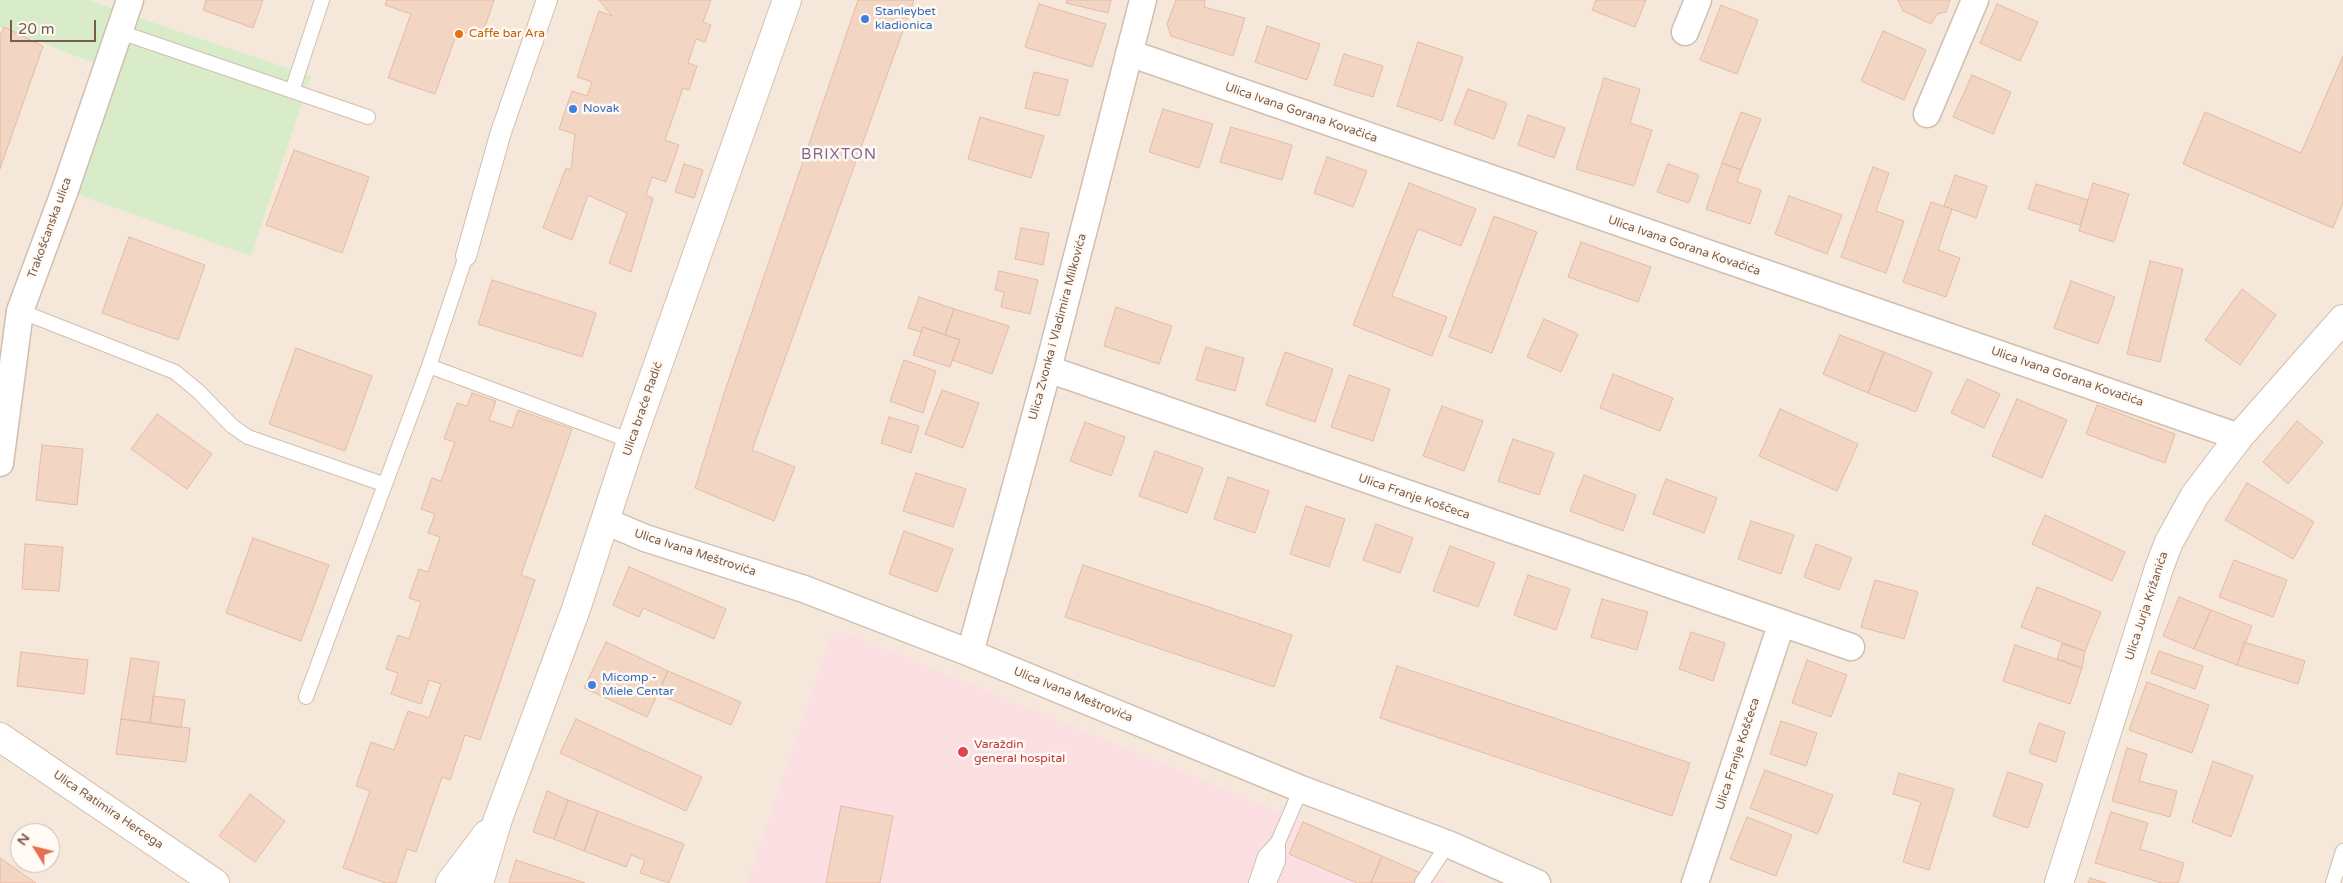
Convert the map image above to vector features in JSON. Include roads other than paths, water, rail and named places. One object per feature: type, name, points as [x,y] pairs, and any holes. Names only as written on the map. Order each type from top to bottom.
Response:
[{"type":"main road","name":"Ulica braće Radić","points":[[479,883],[498,818],[576,609],[631,441],[787,0]]},
{"type":"main road","name":"Ulica Jurja Križanića","points":[[2059,883],[2158,568],[2169,542],[2195,496],[2238,437],[2343,319]]},
{"type":"main road","name":"Ulica Ratimira Hercega","points":[[0,737],[214,883]]},
{"type":"main road","name":"Ulica braće Radić","points":[[450,883],[498,818]]},
{"type":"street","name":"Trakošćanska ulica","points":[[0,463],[20,311],[130,0]]},
{"type":"street","points":[[466,256],[501,132],[547,0]]},
{"type":"street","name":"Ulica Zvonka i Vladimira Milkovića","points":[[970,653],[1048,369],[1143,0]]},
{"type":"street","points":[[1685,32],[1698,0]]},
{"type":"street","points":[[1927,114],[1975,0]]},
{"type":"street","name":"Ulica Ivana Gorana Kovačića","points":[[1129,53],[2238,437]]},
{"type":"street","name":"Ulica Franje Koščeca","points":[[1048,369],[1781,625],[1851,647]]},
{"type":"street","name":"Ulica Ivana Meštrovića","points":[[605,521],[645,538],[804,589],[970,653],[1301,789],[1448,844],[1536,883]]},
{"type":"street","name":"Ulica Franje Koščeca","points":[[1695,883],[1781,625]]},
{"type":"lane","points":[[292,91],[322,0]]},
{"type":"lane","points":[[120,32],[368,117]]},
{"type":"lane","points":[[306,697],[429,366],[466,256]]},
{"type":"lane","points":[[20,311],[175,372],[199,392],[232,426],[248,437],[384,484]]},
{"type":"lane","points":[[429,366],[631,441]]},
{"type":"lane","points":[[1256,883],[1265,856],[1278,842],[1301,789]]},
{"type":"lane","points":[[1269,883],[1278,861],[1278,842]]},
{"type":"lane","points":[[1422,883],[1448,844]]},
{"type":"lane","points":[[2334,883],[2343,851]]},
{"type":"place","name":"Stanleybet kladionica","points":[[865,19]]},
{"type":"place","name":"Caffe bar Ara","points":[[459,34]]},
{"type":"place","name":"Novak","points":[[573,109]]},
{"type":"place","name":"Micomp - Miele Centar","points":[[592,685]]},
{"type":"place","name":"Varaždin general hospital","points":[[963,752]]},
{"type":"district","name":"BRIXTON","points":[[839,155]]}]
